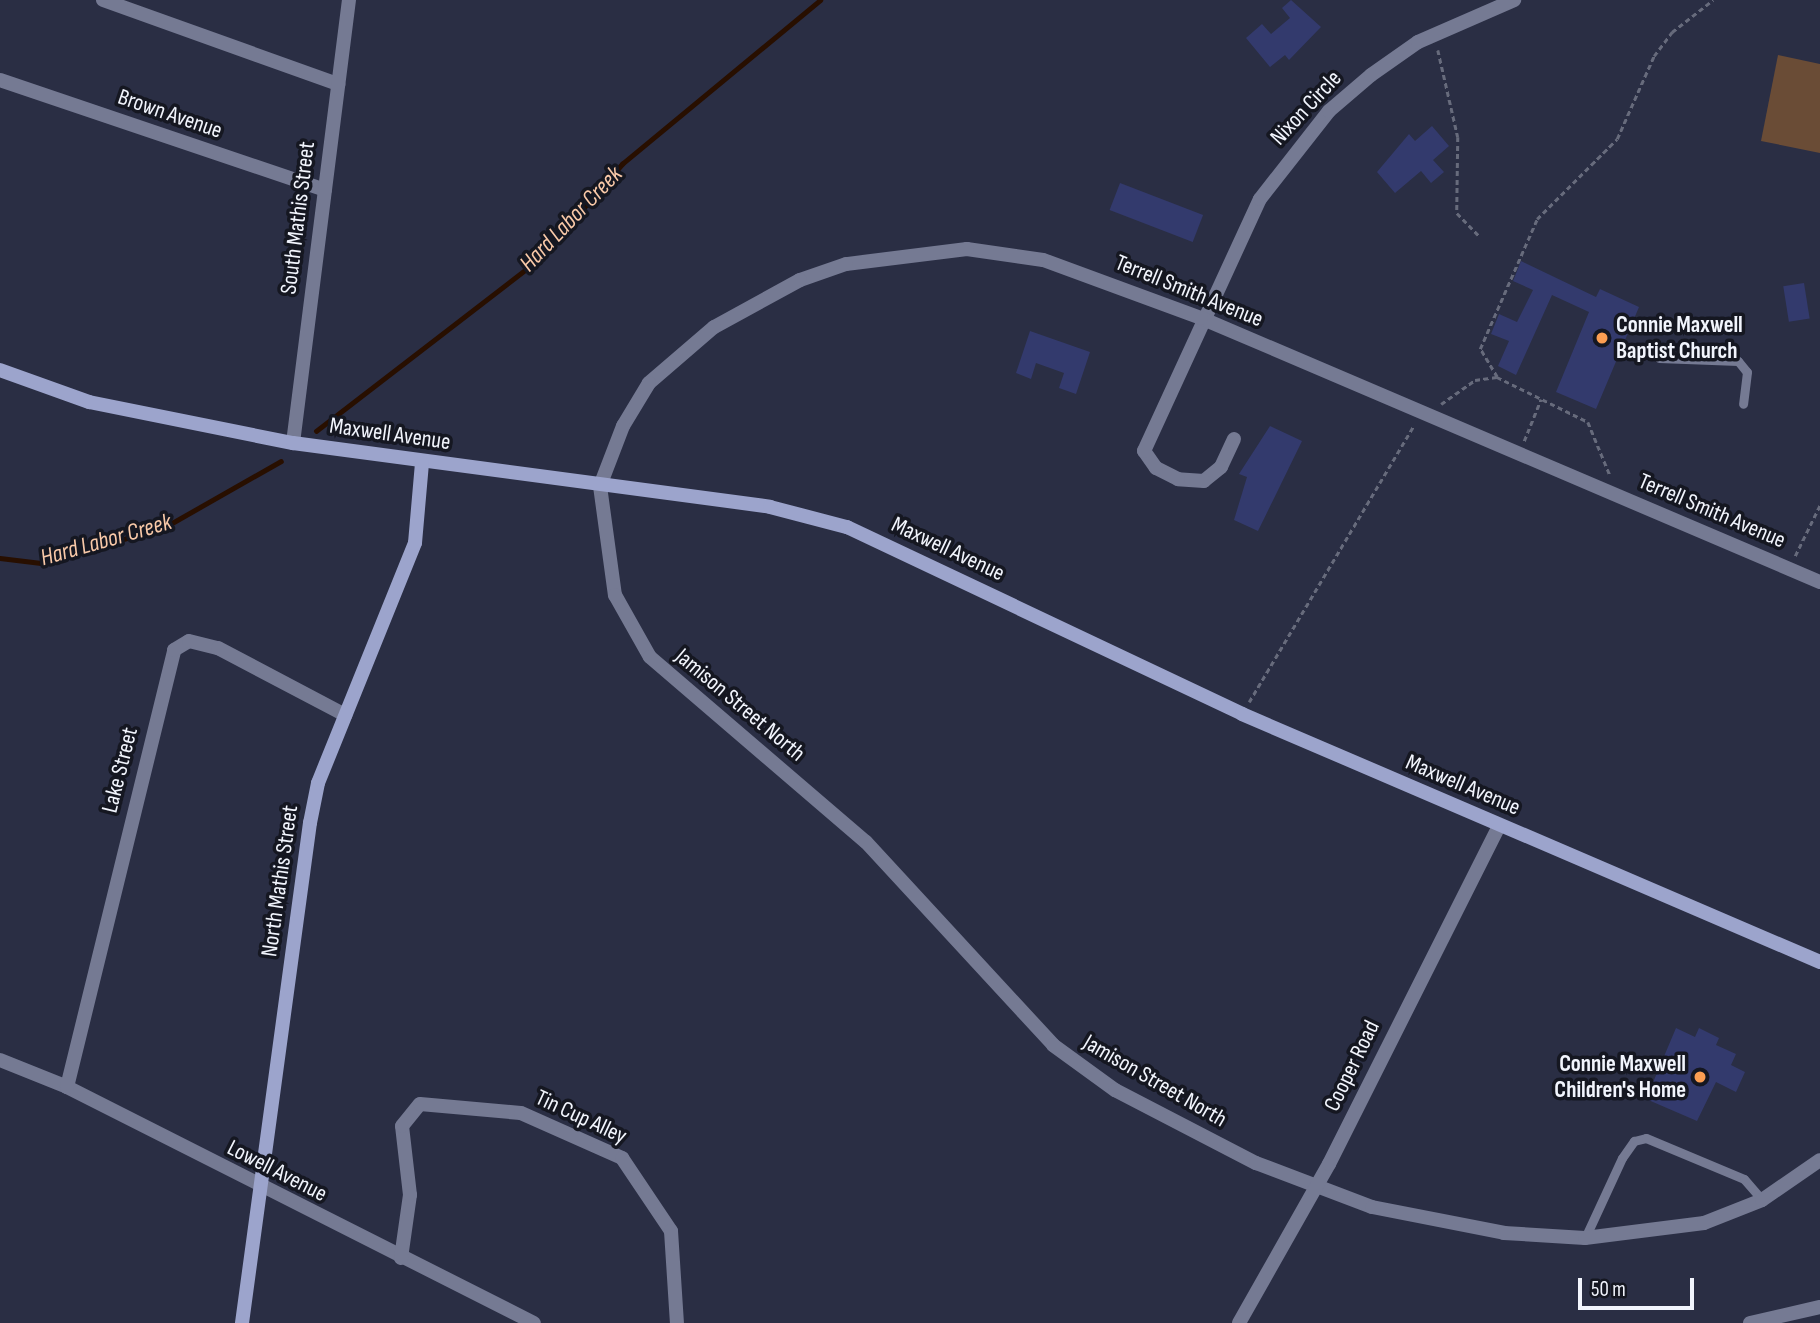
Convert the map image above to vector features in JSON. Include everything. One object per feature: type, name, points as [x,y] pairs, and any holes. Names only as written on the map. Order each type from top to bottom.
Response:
[{"type":"main road","name":"Maxwell Avenue","points":[[0,370],[89,402],[293,443],[422,463],[770,507],[847,527],[1242,714],[1820,962]]},
{"type":"main road","name":"North Mathis Street","points":[[242,1323],[262,1190],[304,851],[318,783],[415,543],[422,463]]},
{"type":"street","points":[[103,0],[338,85]]},
{"type":"street","name":"South Mathis Street","points":[[293,443],[349,0]]},
{"type":"street","name":"Nixon Circle","points":[[1234,439],[1220,467],[1204,481],[1178,480],[1156,468],[1144,451],[1200,318],[1242,230],[1292,154],[1371,75],[1433,34],[1514,0]]},
{"type":"street","name":"Brown Avenue","points":[[0,80],[325,190]]},
{"type":"street","name":"Terrell Smith Avenue","points":[[600,486],[634,405],[672,359],[758,301],[846,264],[928,250],[1011,254],[1075,269],[1200,318],[1820,582]]},
{"type":"street","name":"Jamison Street North","points":[[600,486],[615,595],[637,639],[665,673],[866,842],[1074,1062],[1210,1141],[1315,1186],[1455,1227],[1585,1238],[1704,1223],[1762,1200],[1820,1160]]},
{"type":"street","name":"Lake Street","points":[[67,1087],[174,650],[189,641],[218,648],[345,715]]},
{"type":"street","name":"Cooper Road","points":[[1239,1323],[1315,1186],[1499,825]]},
{"type":"street","name":"Lowell Avenue","points":[[0,1060],[67,1087],[262,1190],[534,1323]]},
{"type":"street","name":"Tin Cup Alley","points":[[401,1258],[410,1195],[402,1126],[420,1104],[521,1113],[622,1158],[671,1231],[677,1323]]},
{"type":"street","points":[[1750,1323],[1820,1307]]},
{"type":"lane","points":[[1659,358],[1738,361],[1746,372],[1743,404]]},
{"type":"lane","points":[[1585,1238],[1622,1158],[1634,1141],[1646,1138],[1744,1179],[1762,1200]]},
{"type":"path","points":[[1610,492],[1609,466],[1588,422],[1497,377],[1480,349],[1537,219],[1617,139],[1654,56],[1672,32],[1713,0]]},
{"type":"path","points":[[1433,34],[1458,137],[1457,213],[1480,237]]},
{"type":"path","points":[[1242,714],[1425,414],[1458,388],[1497,377]]},
{"type":"path","points":[[1519,454],[1541,399]]},
{"type":"path","points":[[1789,568],[1820,505]]},
{"type":"shaded area","points":[[1778,55],[1820,64],[1820,153],[1761,141]]},
{"type":"building","points":[[1291,0],[1321,27],[1289,60],[1285,55],[1270,67],[1246,38],[1262,24],[1271,34],[1290,18],[1282,8]]},
{"type":"building","points":[[1432,126],[1449,146],[1433,160],[1444,172],[1431,183],[1421,171],[1395,193],[1377,172],[1409,134],[1415,141]]},
{"type":"building","points":[[1120,183],[1203,215],[1193,242],[1110,210]]},
{"type":"building","name":"Connie Maxwell Baptist Church","points":[[1521,261],[1596,297],[1600,289],[1639,307],[1596,409],[1556,392],[1589,312],[1552,295],[1516,375],[1498,366],[1509,341],[1491,334],[1499,314],[1517,322],[1533,290],[1513,281]]},
{"type":"building","points":[[1804,283],[1810,319],[1789,322],[1783,286]]},
{"type":"building","points":[[1030,331],[1090,352],[1076,394],[1059,388],[1064,373],[1036,363],[1031,379],[1016,373]]},
{"type":"building","points":[[1270,426],[1302,441],[1258,531],[1234,520],[1247,477],[1239,474]]},
{"type":"building","name":"Connie Maxwell Children's Home","points":[[1676,1028],[1695,1037],[1699,1028],[1719,1038],[1716,1045],[1736,1054],[1731,1065],[1745,1072],[1736,1092],[1716,1082],[1697,1121],[1646,1099]]},
{"type":"waterway","name":"Hard Labor Creek","points":[[316,431],[538,260],[622,164],[820,0]]},
{"type":"waterway","name":"Hard Labor Creek","points":[[0,558],[41,563],[165,527],[281,461]]},
{"type":"place","name":"Connie Maxwell Baptist Church","points":[[1602,338]]},
{"type":"place","name":"Connie Maxwell Children's Home","points":[[1700,1077]]}]
